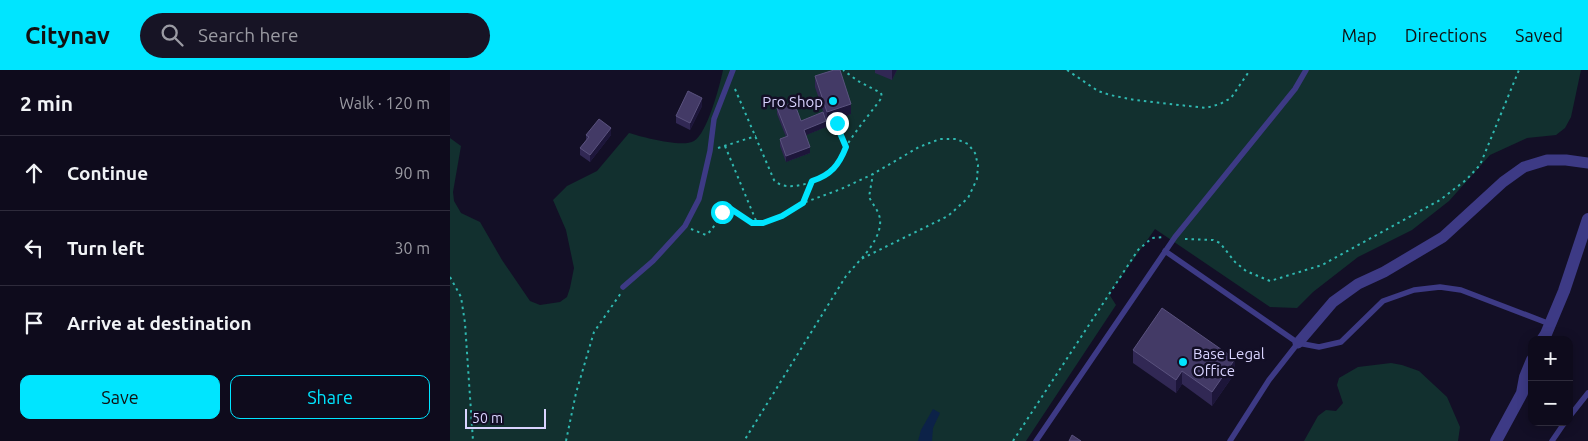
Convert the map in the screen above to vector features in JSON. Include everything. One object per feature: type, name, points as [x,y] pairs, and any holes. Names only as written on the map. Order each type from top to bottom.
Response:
[{"type":"street","points":[[1298,343],[1333,302],[1358,284],[1384,272],[1443,237],[1503,182],[1524,167],[1547,160],[1588,163]]},
{"type":"street","points":[[1544,336],[1551,324],[1588,219]]},
{"type":"street","points":[[1496,441],[1522,393],[1528,370]]},
{"type":"lane","points":[[623,287],[653,261],[685,226],[699,199],[710,151],[714,119],[733,70]]},
{"type":"lane","points":[[1036,441],[1175,237],[1295,89],[1306,70]]},
{"type":"lane","points":[[1165,251],[1298,343],[1319,347],[1342,342],[1383,301],[1414,290],[1440,287],[1461,290],[1551,324]]},
{"type":"lane","points":[[1230,441],[1269,380],[1298,343]]},
{"type":"lane","points":[[1573,412],[1588,393]]},
{"type":"lane","points":[[1552,441],[1562,426]]},
{"type":"path","points":[[730,77],[776,183],[792,187],[812,181],[833,171],[841,160],[846,147],[882,97],[881,93],[858,81],[843,70]]},
{"type":"path","points":[[1067,70],[1098,91],[1110,95],[1135,100],[1206,108],[1231,98],[1250,70]]},
{"type":"path","points":[[1013,441],[1138,250],[1152,238],[1175,237],[1220,242],[1235,262],[1246,271],[1270,281],[1322,265],[1440,200],[1466,180],[1480,165],[1519,70]]},
{"type":"path","points":[[840,133],[843,131],[844,126],[837,123],[834,130],[840,133],[846,147]]},
{"type":"path","points":[[710,151],[756,136]]},
{"type":"path","points":[[685,226],[706,235],[712,230],[722,212],[731,209],[752,223],[763,223],[782,216],[803,203],[841,189],[873,174],[919,147],[940,139],[956,139],[968,144],[975,153],[978,165],[976,179],[968,198],[948,216],[861,259]]},
{"type":"path","points":[[725,146],[757,223]]},
{"type":"path","points":[[744,441],[846,276],[870,249],[879,226],[879,215],[868,197],[873,174]]},
{"type":"path","points":[[803,203],[812,181]]},
{"type":"path","points":[[450,277],[461,297],[465,323],[473,441]]},
{"type":"path","points":[[566,441],[576,393],[594,332],[620,296],[623,287]]},
{"type":"green space","points":[[723,70],[1581,70],[1571,117],[1565,128],[1556,135],[1527,138],[1490,155],[1449,201],[1412,230],[1358,257],[1313,292],[1297,308],[1270,307],[1155,229],[1109,294],[1116,305],[1026,441],[450,441],[450,138],[461,146],[453,192],[454,201],[461,213],[480,222],[502,260],[530,301],[540,305],[560,302],[567,297],[574,268],[566,230],[553,200],[567,186],[597,171],[629,133],[672,143],[694,141],[704,129],[716,97]]},
{"type":"green space","points":[[1391,363],[1419,371],[1447,397],[1460,427],[1458,441],[1304,441],[1318,416],[1326,410],[1336,411],[1343,403],[1337,385],[1339,378],[1358,367]]},
{"type":"water","points":[[933,409],[940,413],[933,428],[932,441],[918,441],[921,430]]},
{"type":"building","name":"Pro Shop","points":[[840,70],[851,104],[827,112],[815,76]]},
{"type":"building","points":[[688,91],[702,98],[690,123],[676,116]]},
{"type":"building","points":[[794,102],[801,121],[823,112],[826,121],[804,130],[810,147],[786,156],[780,139],[788,136],[777,108]]},
{"type":"building","points":[[599,119],[611,128],[590,155],[580,148],[589,137],[586,135]]},
{"type":"building","points":[[1162,308],[1235,359],[1212,392],[1182,371],[1176,380],[1133,350]]},
{"type":"building","points":[[1072,435],[1081,441],[1069,441]]},
{"type":"place","name":"Pro Shop","points":[[833,101]]},
{"type":"place","name":"Base Legal Office","points":[[1183,362]]},
{"type":"route","points":[[722,212],[731,209],[752,223],[763,223],[782,216],[803,203],[812,181],[833,171],[841,160],[846,147],[840,133],[834,130],[834,125],[837,123]]}]
